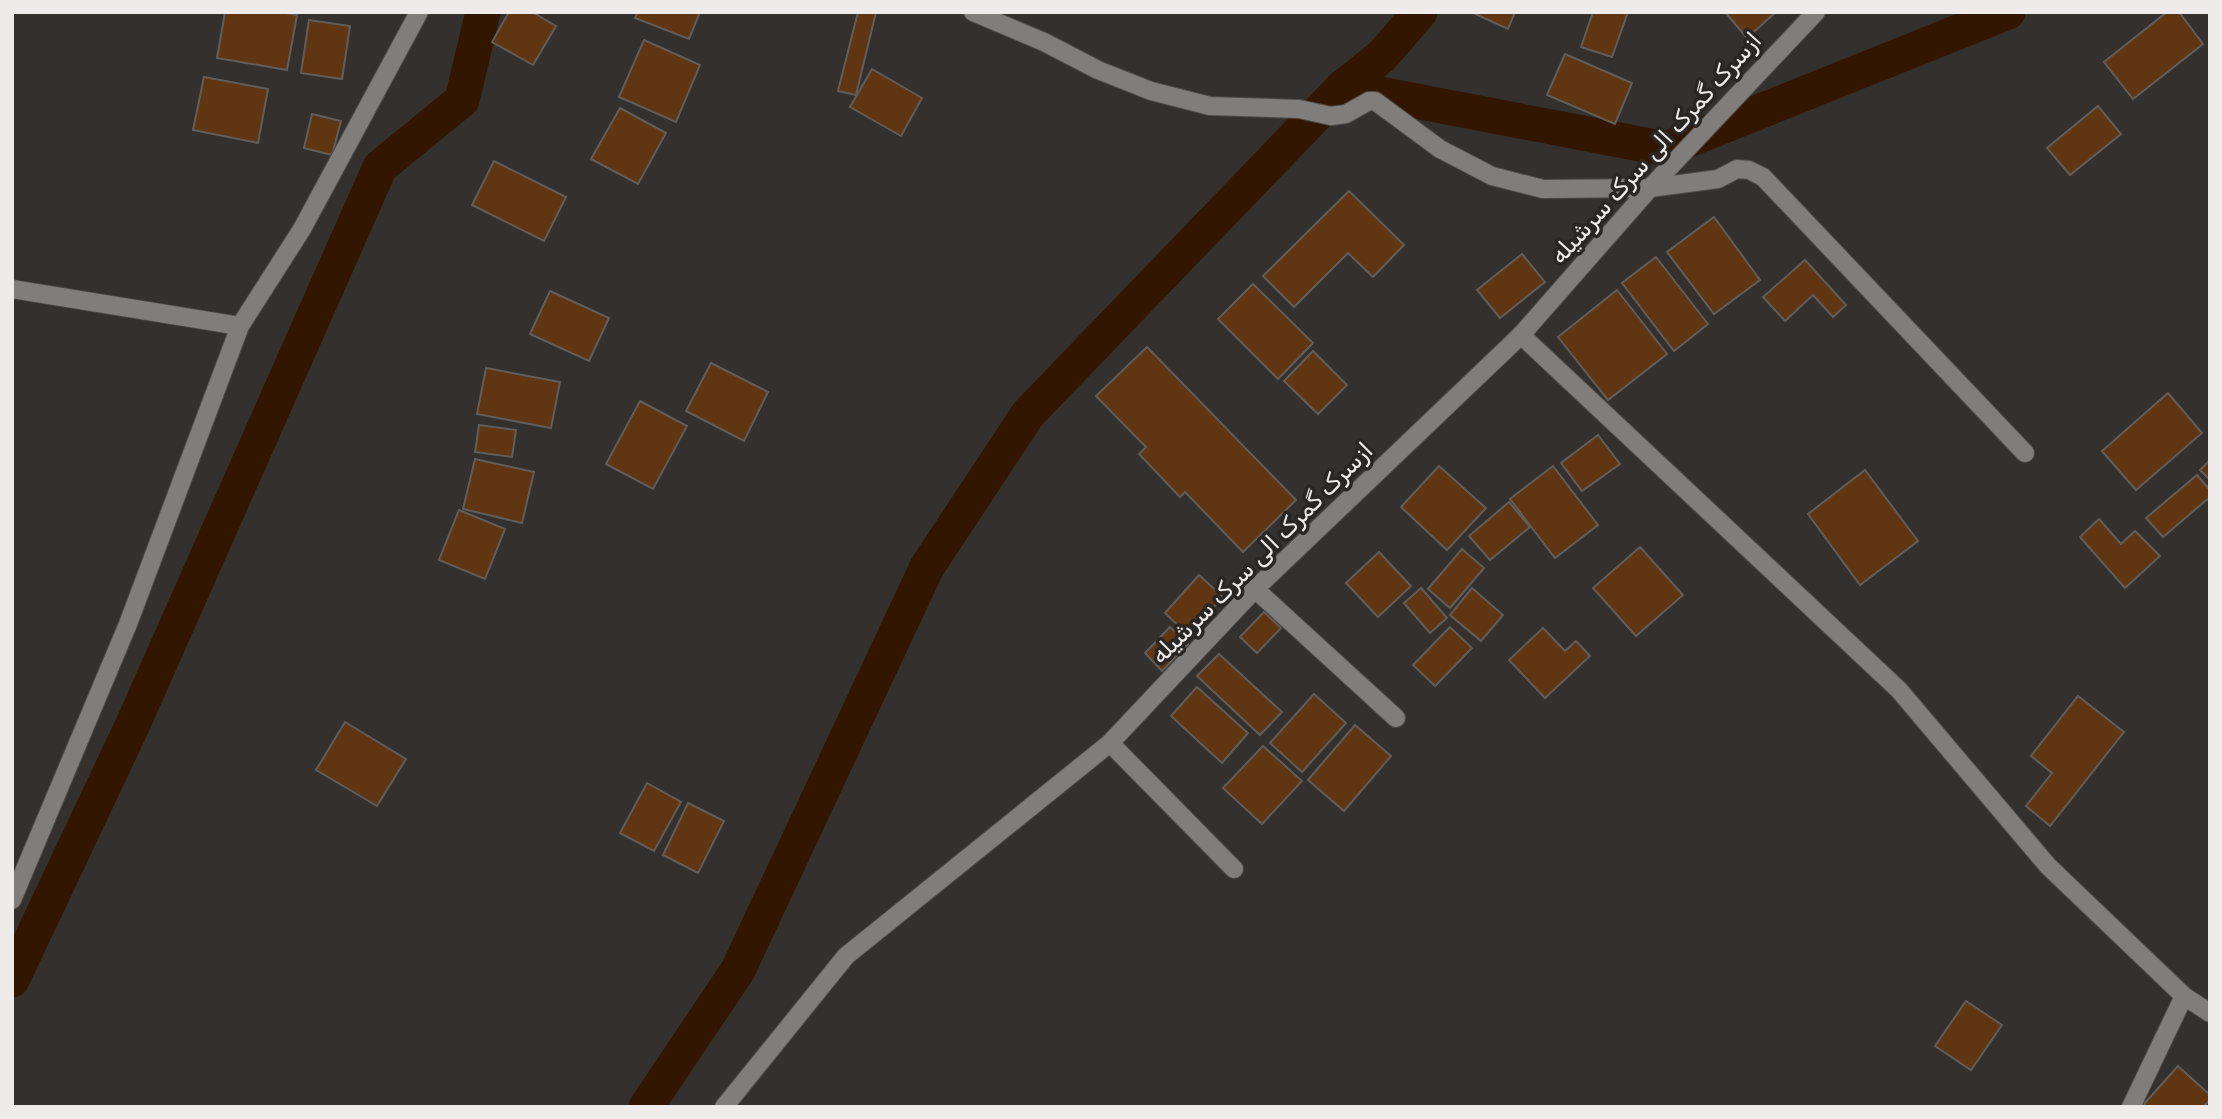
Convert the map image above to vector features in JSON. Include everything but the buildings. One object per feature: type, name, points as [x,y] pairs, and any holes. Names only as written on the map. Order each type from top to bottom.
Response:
[{"type":"street","points":[[12,900],[128,624],[240,326],[302,229],[419,12]]},
{"type":"street","points":[[973,12],[1044,42],[1098,70],[1151,91],[1210,106],[1299,109],[1331,116],[1346,114],[1369,101],[1380,103],[1450,155],[1492,176],[1543,189],[1650,188],[1718,178],[1737,169],[1749,170],[1763,177],[2025,453]]},
{"type":"street","name":"ازسرک گمرک الی سرک سرشیله","points":[[724,1107],[846,956],[1110,743],[1255,589],[1521,335],[1650,188],[1816,12]]},
{"type":"street","points":[[12,289],[240,326]]},
{"type":"street","points":[[1521,335],[1899,690],[2048,866],[2184,996],[2210,1013]]},
{"type":"street","points":[[1255,589],[1396,718]]},
{"type":"street","points":[[1110,743],[1234,869]]},
{"type":"street","points":[[2131,1107],[2184,996]]},
{"type":"waterway","points":[[12,980],[133,724],[380,167],[462,100],[483,12]]},
{"type":"waterway","points":[[1343,87],[1382,56],[1420,12]]},
{"type":"waterway","points":[[646,1107],[738,970],[927,567],[1028,414],[1343,87],[1666,149],[2008,12]]}]
